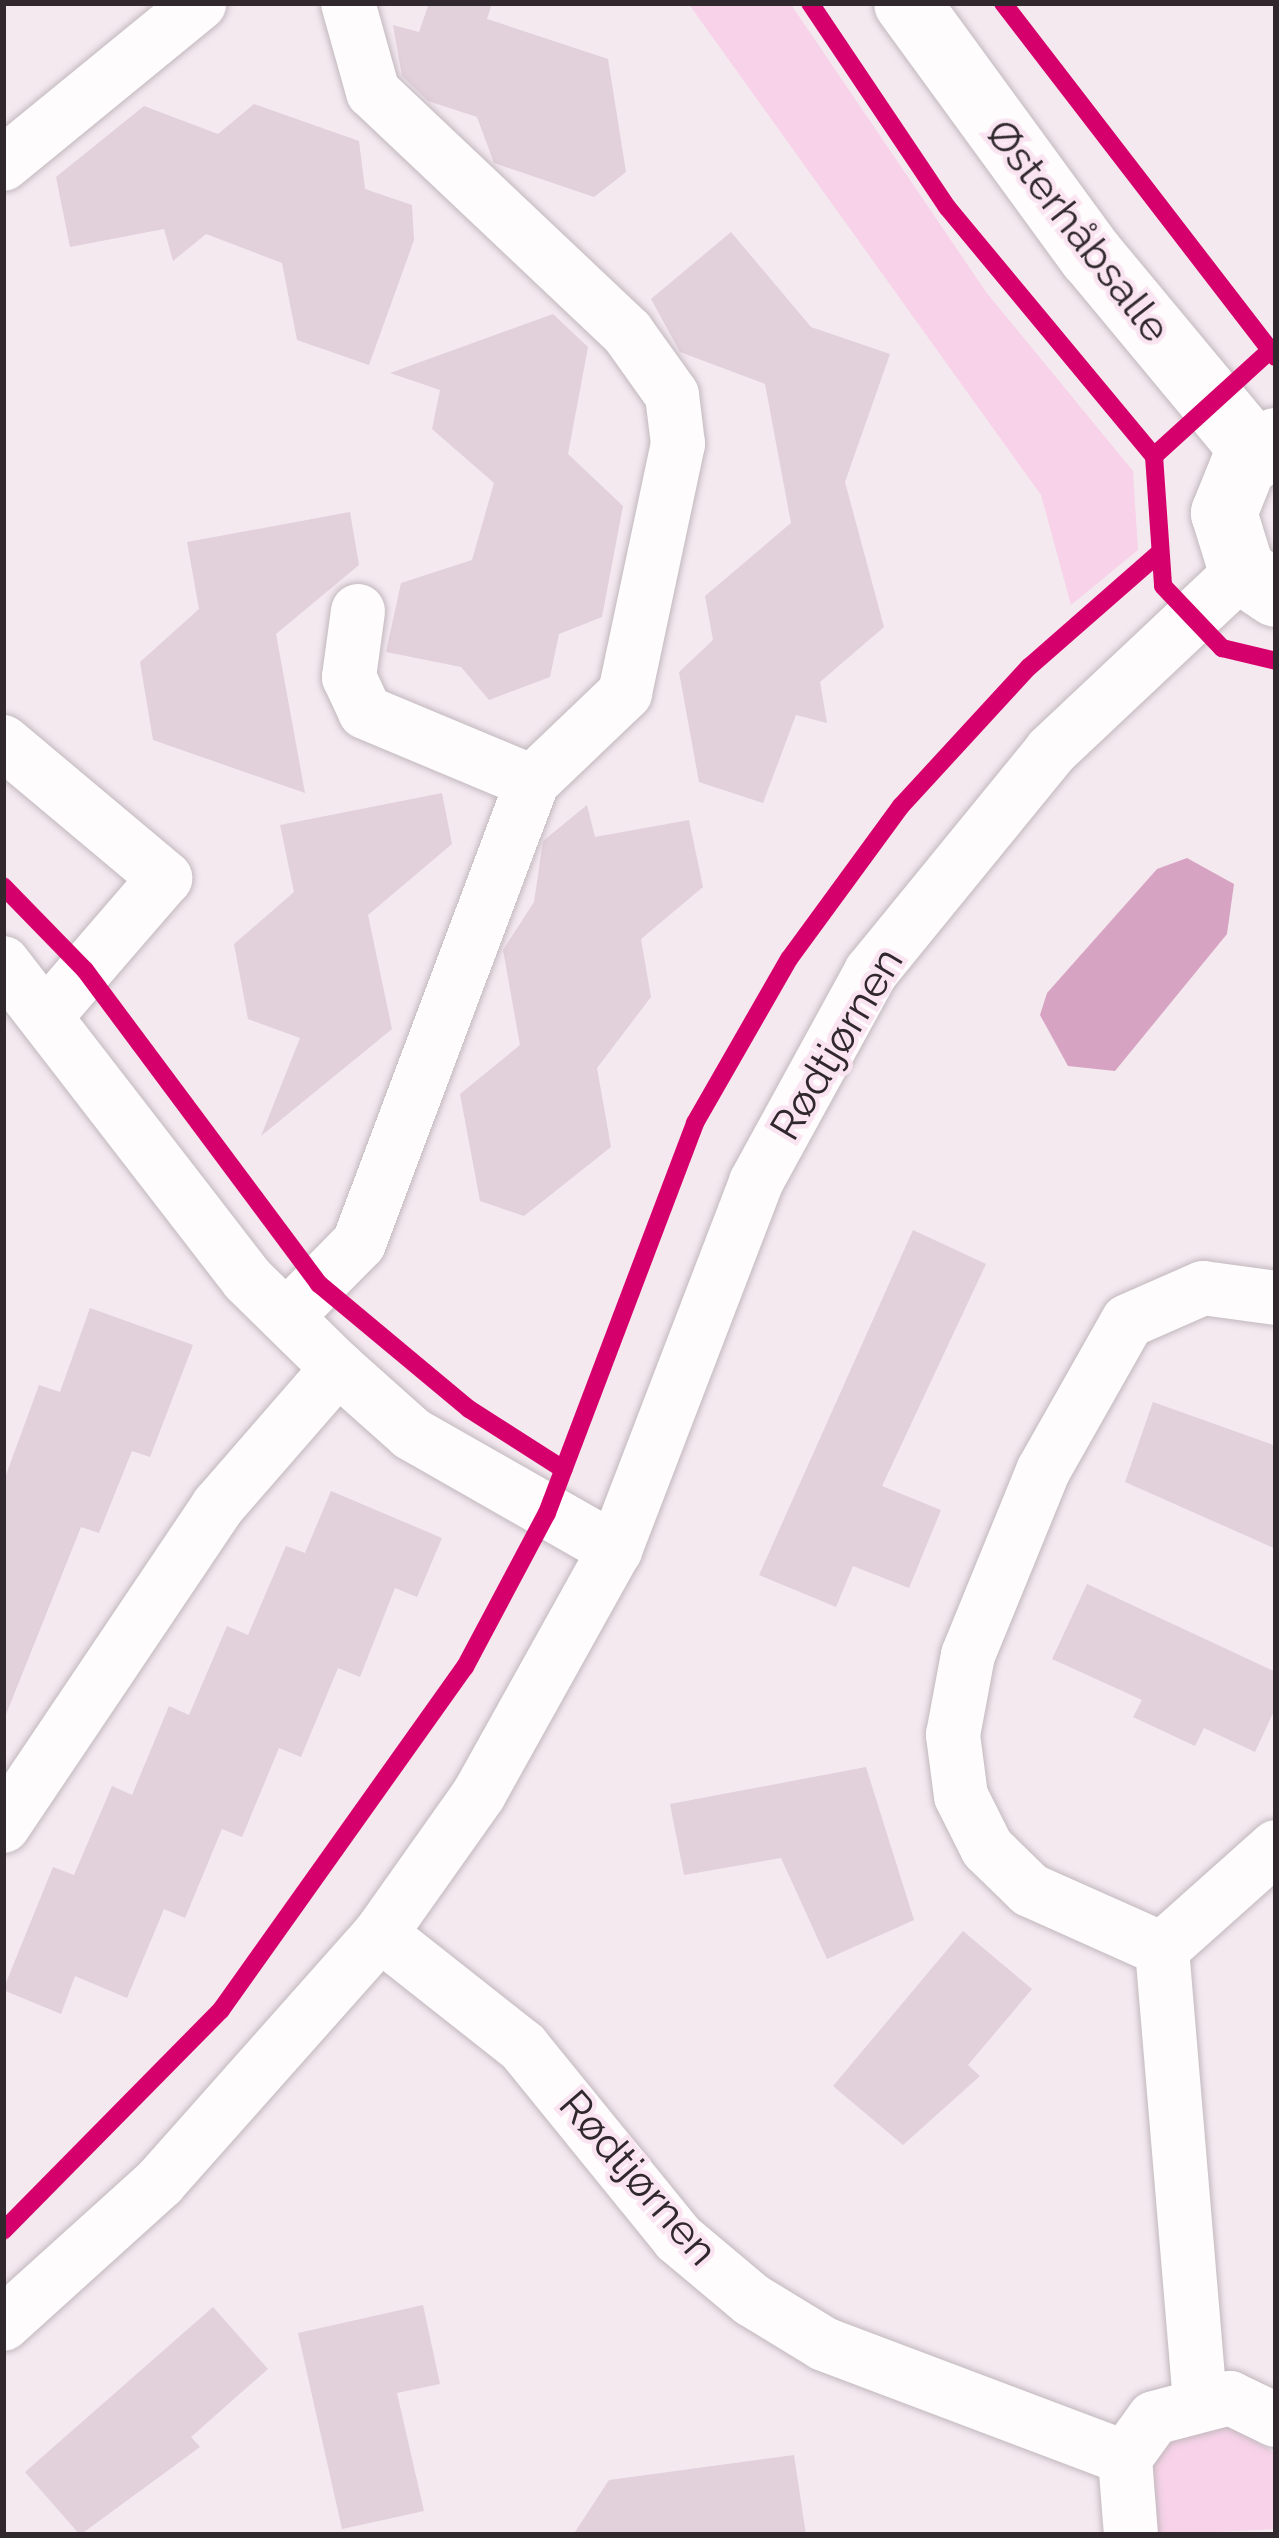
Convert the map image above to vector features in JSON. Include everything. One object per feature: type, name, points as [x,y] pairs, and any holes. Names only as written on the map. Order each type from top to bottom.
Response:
[{"type":"street","points":[[3,164],[200,3]]},
{"type":"street","points":[[286,1317],[359,1243],[532,782],[625,693],[678,444],[672,395],[598,302],[373,92],[348,3]]},
{"type":"street","name":"Østerhåbsalle","points":[[907,3],[1090,255],[1266,447]]},
{"type":"street","points":[[1259,582],[1223,513],[1266,447]]},
{"type":"street","name":"Rødtjørnen","points":[[3,2324],[160,2182],[380,1934],[479,1794],[615,1550],[756,1182],[872,972],[1051,751],[1259,582]]},
{"type":"street","points":[[358,611],[349,677],[365,712],[532,782]]},
{"type":"street","points":[[3,742],[165,878],[46,1016]]},
{"type":"street","points":[[3,962],[286,1317],[338,1368],[412,1434],[615,1550]]},
{"type":"street","points":[[1162,1949],[1030,1889],[986,1848],[962,1796],[952,1735],[968,1655],[1043,1472],[1127,1321],[1203,1288],[1276,1298]]},
{"type":"street","points":[[3,1826],[218,1506],[338,1368]]},
{"type":"street","points":[[1162,1949],[1276,1847]]},
{"type":"street","name":"Rødtjørnen","points":[[380,1934],[523,2047],[678,2238],[752,2300],[824,2344],[1125,2458]]},
{"type":"street","points":[[1162,1949],[1200,2398]]},
{"type":"street","points":[[1131,2535],[1125,2458],[1154,2418],[1200,2398],[1276,2420]]},
{"type":"shaded area","points":[[688,3],[790,3],[986,292],[1133,471],[1138,550],[1071,605],[1041,495]]},
{"type":"shaded area","points":[[1187,858],[1234,884],[1227,934],[1115,1071],[1068,1066],[1040,1015],[1047,993],[1157,869]]},
{"type":"shaded area","points":[[1217,2417],[1276,2454],[1276,2529],[1154,2535],[1142,2469],[1154,2447]]},
{"type":"building","points":[[429,3],[492,3],[487,19],[608,59],[626,172],[594,197],[494,163],[477,117],[428,101],[402,76],[393,25],[419,32]]},
{"type":"building","points":[[254,104],[359,141],[365,189],[412,205],[414,240],[369,365],[297,340],[282,263],[206,234],[173,261],[164,229],[70,247],[56,177],[144,106],[218,134]]},
{"type":"building","points":[[731,232],[811,327],[890,354],[845,482],[884,627],[820,682],[827,723],[796,715],[763,803],[699,782],[679,672],[713,640],[705,596],[791,523],[765,384],[680,352],[651,299]]},
{"type":"building","points":[[553,314],[588,347],[568,454],[623,506],[602,617],[559,634],[550,677],[489,700],[461,667],[386,652],[401,583],[472,560],[494,483],[432,429],[440,390],[390,373]]},
{"type":"building","points":[[350,512],[359,565],[276,634],[305,793],[153,740],[140,662],[199,609],[187,542]]},
{"type":"building","points":[[442,793],[452,844],[368,915],[392,1029],[261,1136],[300,1038],[248,1019],[234,944],[294,892],[280,825]]},
{"type":"building","points":[[587,805],[595,837],[689,820],[703,887],[641,939],[651,997],[597,1068],[611,1147],[524,1216],[480,1201],[460,1094],[520,1045],[503,950],[534,902],[543,841]]},
{"type":"building","points":[[913,1230],[986,1264],[882,1486],[941,1510],[909,1588],[853,1566],[836,1607],[759,1575]]},
{"type":"building","points":[[90,1308],[193,1345],[150,1457],[132,1451],[99,1533],[81,1527],[3,1722],[3,1483],[39,1385],[60,1392]]},
{"type":"building","points":[[1153,1402],[1276,1446],[1276,1549],[1125,1482]]},
{"type":"building","points":[[331,1491],[442,1538],[417,1597],[395,1588],[360,1677],[338,1668],[301,1757],[279,1748],[242,1837],[222,1829],[185,1918],[164,1909],[127,1998],[75,1976],[61,2014],[3,1990],[53,1867],[74,1875],[112,1786],[132,1795],[169,1706],[189,1715],[227,1626],[248,1635],[286,1546],[305,1553]]},
{"type":"building","points":[[1087,1584],[1276,1672],[1276,1707],[1255,1752],[1204,1728],[1195,1746],[1133,1717],[1142,1700],[1052,1659]]},
{"type":"building","points":[[866,1767],[914,1920],[827,1959],[781,1858],[684,1875],[670,1804]]},
{"type":"building","points":[[963,1931],[1032,1989],[968,2065],[980,2076],[903,2145],[833,2086]]},
{"type":"building","points":[[423,2305],[440,2384],[397,2393],[424,2511],[342,2529],[298,2333]]},
{"type":"building","points":[[213,2307],[268,2369],[191,2437],[200,2447],[80,2535],[25,2472]]},
{"type":"building","points":[[794,2455],[806,2535],[573,2535],[609,2480]]},
{"type":"cycle path","points":[[810,3],[947,207],[1154,456],[1163,586],[1222,648],[1276,661]]},
{"type":"cycle path","points":[[1003,3],[1276,357]]},
{"type":"cycle path","points":[[1154,456],[1266,354]]},
{"type":"cycle path","points":[[3,2231],[221,2010],[465,1667],[547,1513],[695,1123],[789,959],[901,806],[1029,667],[1159,553]]},
{"type":"cycle path","points":[[3,886],[85,970],[319,1284],[469,1409],[563,1469]]}]
